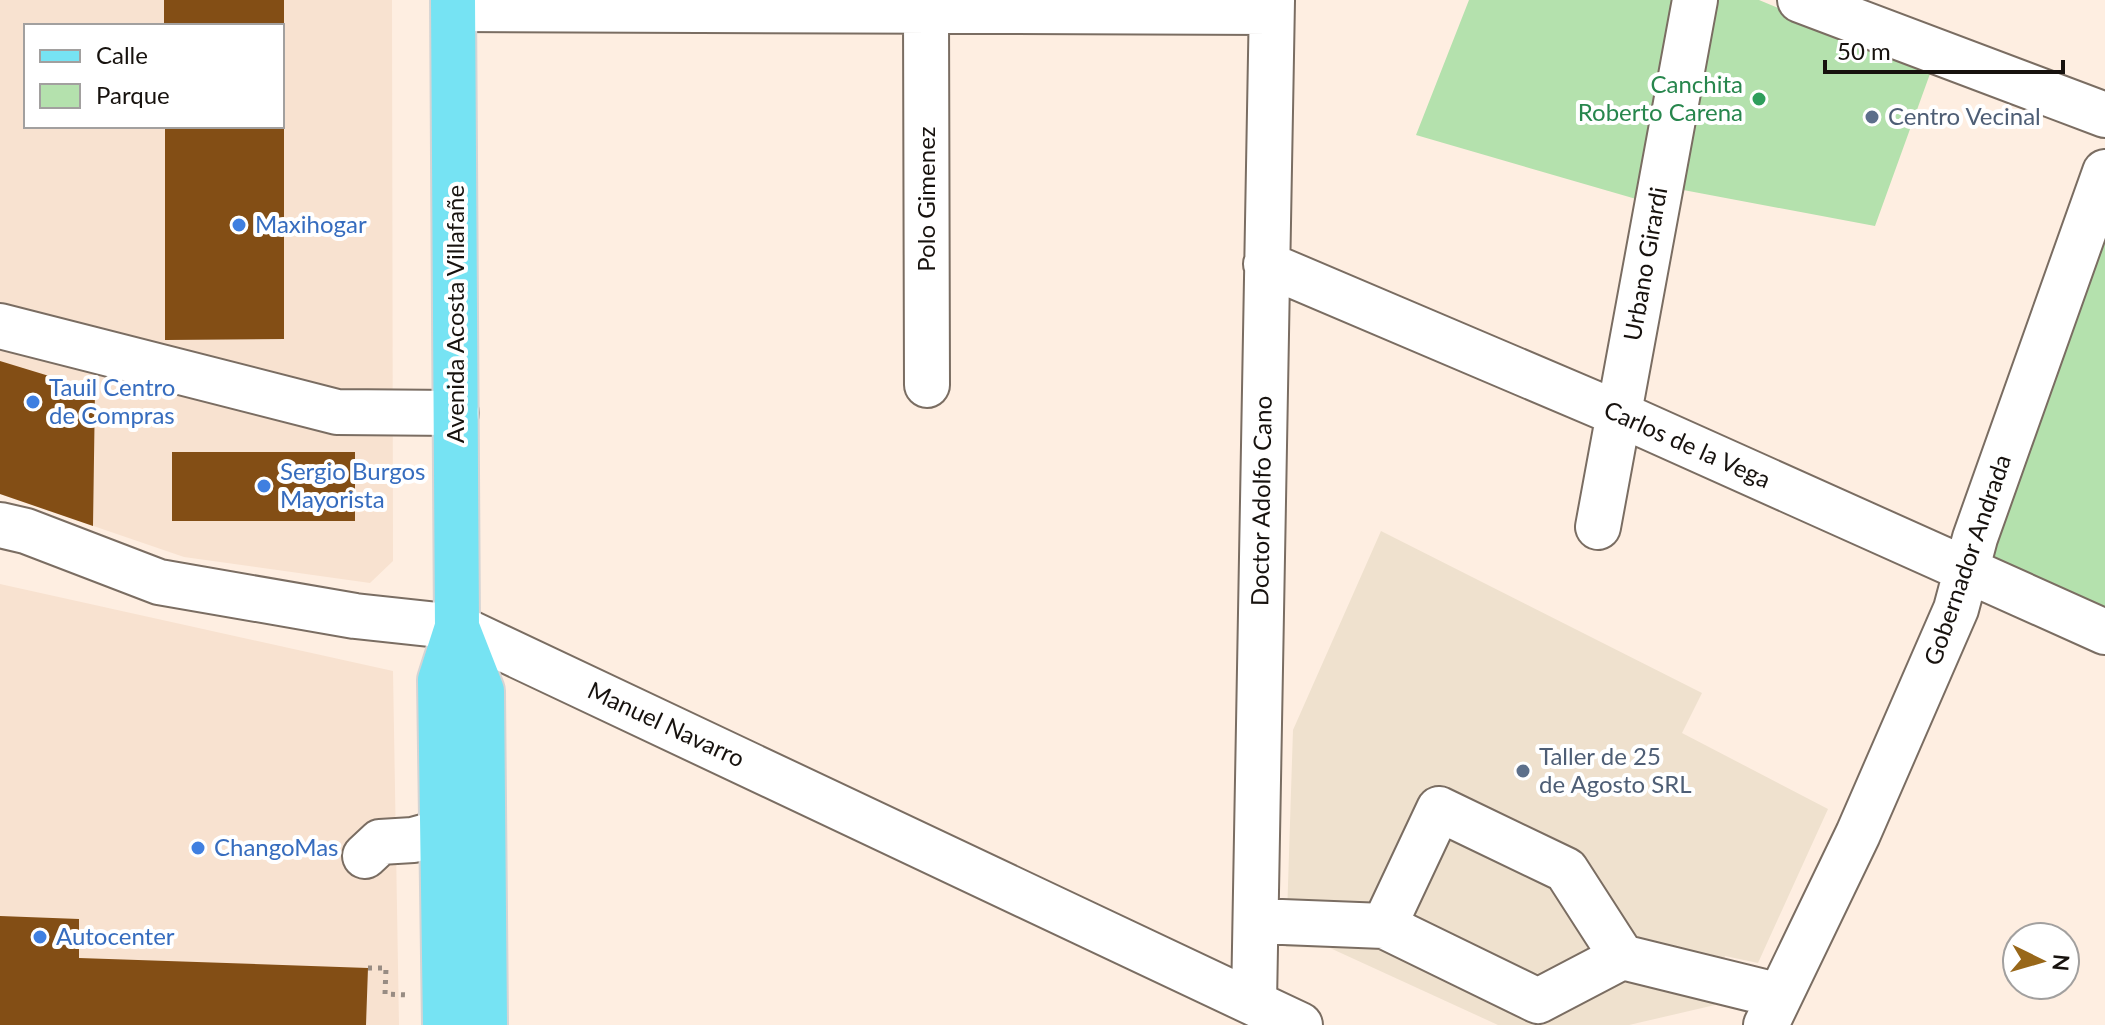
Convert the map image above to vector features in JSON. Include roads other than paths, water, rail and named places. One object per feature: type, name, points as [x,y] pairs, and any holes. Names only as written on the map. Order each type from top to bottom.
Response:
[{"type":"main road","name":"Avenida Acosta Villafañe","points":[[445,1010],[463,832],[482,691],[457,627],[454,5]]},
{"type":"main road","name":"Avenida Acosta Villafañe","points":[[463,832],[485,1025]]},
{"type":"street","name":"Urbano Girardi","points":[[1598,527],[1695,0]]},
{"type":"street","points":[[1800,0],[2105,115]]},
{"type":"street","points":[[454,5],[926,13],[1272,6]]},
{"type":"street","name":"Doctor Adolfo Cano","points":[[1254,1003],[1272,6]]},
{"type":"street","name":"Polo Gimenez","points":[[926,13],[927,385]]},
{"type":"street","name":"Gobernador Andrada","points":[[1773,1011],[1883,778],[1956,609],[1975,538],[2105,172]]},
{"type":"street","name":"Carlos de la Vega","points":[[1266,264],[1619,414],[2105,632]]},
{"type":"street","points":[[0,326],[337,412],[456,413]]},
{"type":"street","name":"Manuel Navarro","points":[[0,525],[26,531],[159,582],[355,616],[457,627],[1300,1025]]},
{"type":"street","points":[[1384,926],[1439,809],[1566,870],[1622,957],[1773,1011]]},
{"type":"street","points":[[365,835],[379,823],[410,823],[463,832]]},
{"type":"street","points":[[1256,921],[1384,926],[1538,1001],[1622,957]]},
{"type":"place","name":"Canchita Roberto Carena","points":[[1759,99]]},
{"type":"place","name":"Centro Vecinal","points":[[1872,117]]},
{"type":"place","name":"Maxihogar","points":[[239,225]]},
{"type":"place","name":"Tauil Centro de Compras","points":[[33,402]]},
{"type":"place","name":"Sergio Burgos Mayorista","points":[[264,486]]},
{"type":"place","name":"Taller de 25 de Agosto SRL","points":[[1523,771]]},
{"type":"place","name":"ChangoMas","points":[[198,848]]},
{"type":"place","name":"Autocenter","points":[[40,937]]}]
